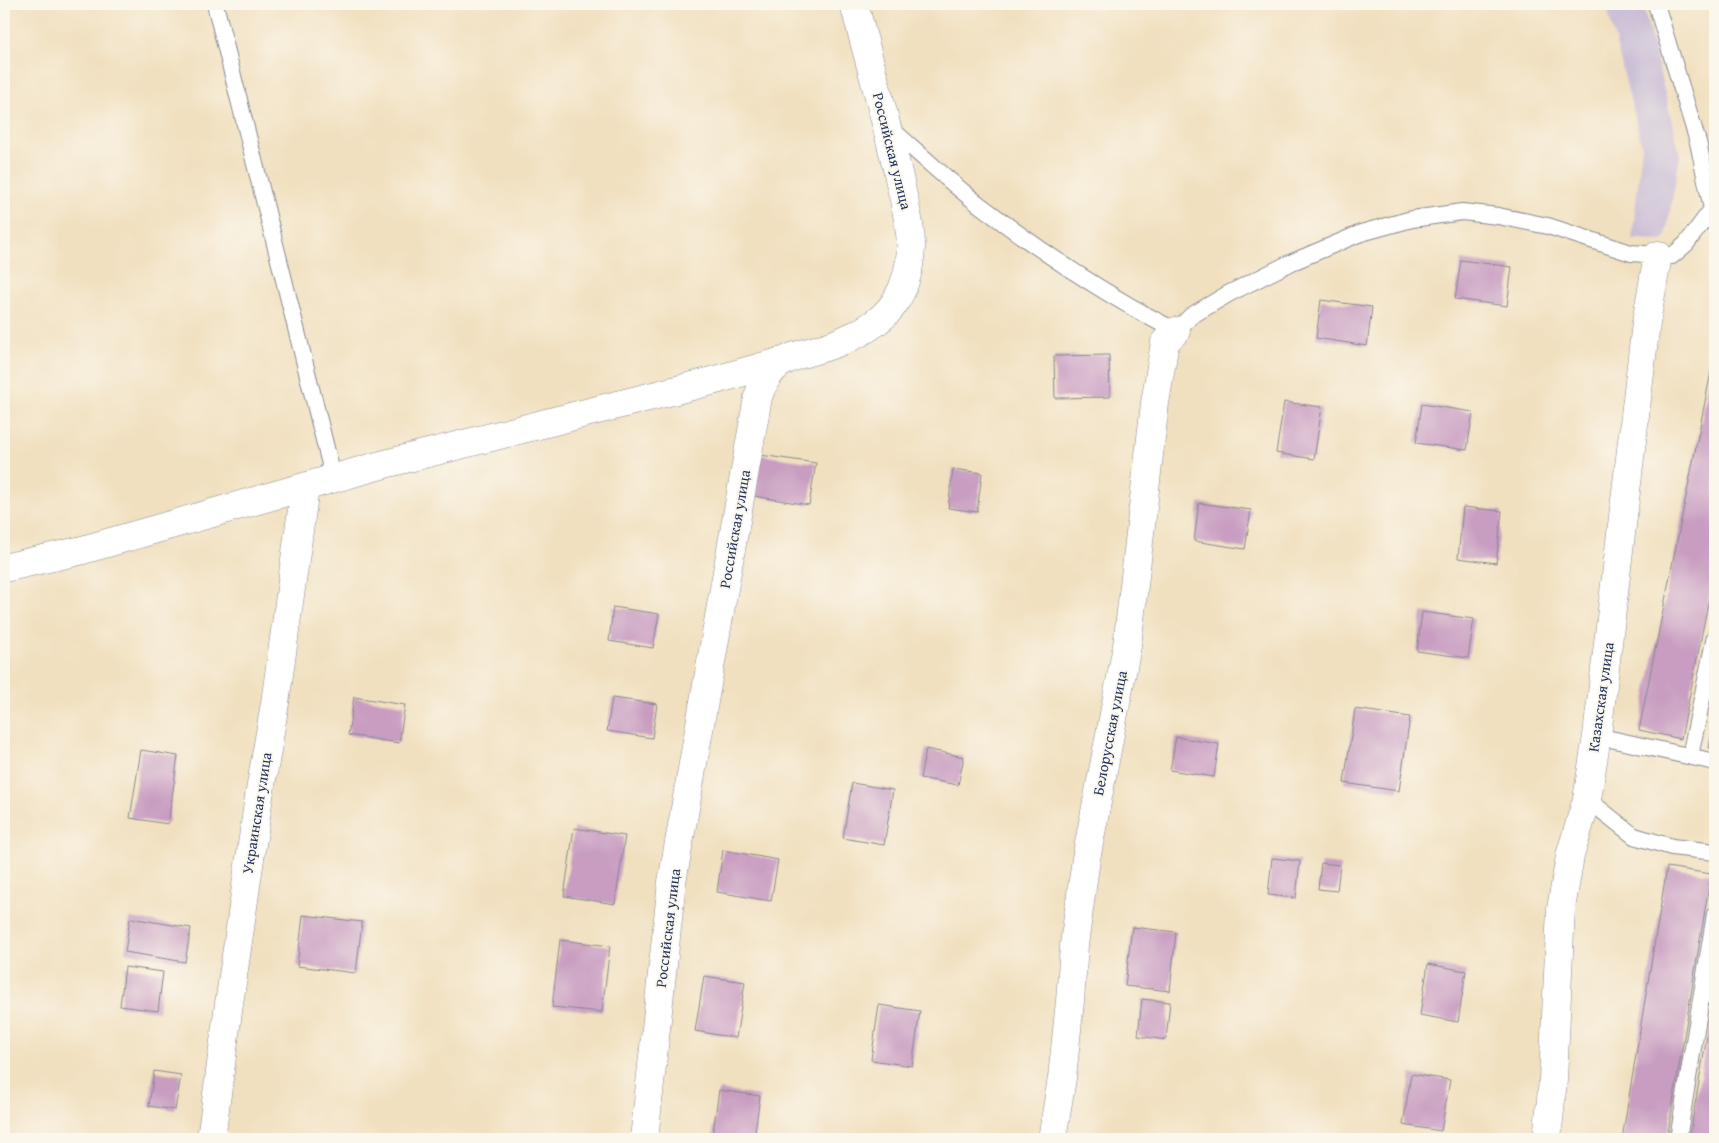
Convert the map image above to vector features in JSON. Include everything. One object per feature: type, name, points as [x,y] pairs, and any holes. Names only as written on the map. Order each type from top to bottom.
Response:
[{"type":"street","name":"Российская улица","points":[[644,1139],[672,882],[754,420],[762,385],[774,367],[783,361],[818,351],[866,330],[884,317],[898,298],[909,269],[911,248],[910,226],[854,4]]},
{"type":"street","name":"Казахская улица","points":[[1548,1139],[1562,909],[1570,856],[1587,799],[1597,736],[1646,323],[1658,255]]},
{"type":"street","name":"Белорусская улица","points":[[1052,1139],[1062,1078],[1074,945],[1086,859],[1127,646],[1155,403],[1166,342],[1176,331]]},
{"type":"street","points":[[4,568],[79,551],[381,465],[783,361]]},
{"type":"street","name":"Украинская улица","points":[[211,1139],[228,1004],[258,803],[310,486]]},
{"type":"lane","points":[[215,4],[330,464],[326,478],[310,486]]},
{"type":"lane","points":[[886,125],[980,206],[1071,271],[1131,308],[1176,331],[1190,316],[1228,294],[1290,263],[1362,233],[1412,218],[1462,212],[1498,216],[1548,226],[1631,253],[1672,256],[1686,244],[1714,212],[1698,142],[1656,4]]},
{"type":"lane","points":[[1690,756],[1715,637]]},
{"type":"lane","points":[[1597,736],[1715,762]]},
{"type":"lane","points":[[1587,799],[1634,836],[1672,847],[1715,852]]},
{"type":"lane","points":[[1678,1139],[1715,914]]},
{"type":"shaded area","points":[[1606,4],[1643,4],[1680,155],[1665,240],[1632,239],[1642,146]]},
{"type":"building","points":[[1461,260],[1512,267],[1507,306],[1455,299]]},
{"type":"building","points":[[1321,300],[1372,307],[1367,346],[1316,338]]},
{"type":"building","points":[[1109,355],[1110,397],[1055,398],[1054,356]]},
{"type":"building","points":[[1714,357],[1715,568],[1681,739],[1639,730]]},
{"type":"building","points":[[1284,402],[1322,407],[1314,459],[1276,453]]},
{"type":"building","points":[[1422,404],[1473,412],[1467,450],[1416,443]]},
{"type":"building","points":[[760,455],[816,463],[809,505],[754,496]]},
{"type":"building","points":[[953,469],[982,473],[977,512],[948,508]]},
{"type":"building","points":[[1199,503],[1251,510],[1245,549],[1194,541]]},
{"type":"building","points":[[1463,507],[1502,511],[1496,563],[1458,558]]},
{"type":"building","points":[[613,607],[659,614],[653,648],[609,641]]},
{"type":"building","points":[[1422,612],[1474,619],[1468,658],[1417,651]]},
{"type":"building","points":[[354,697],[405,705],[399,743],[348,735]]},
{"type":"building","points":[[612,698],[657,704],[652,738],[607,731]]},
{"type":"building","points":[[1355,709],[1410,717],[1399,791],[1344,783]]},
{"type":"building","points":[[1715,722],[1715,749],[1709,748]]},
{"type":"building","points":[[1176,737],[1219,744],[1214,777],[1170,770]]},
{"type":"building","points":[[926,749],[964,757],[958,785],[920,778]]},
{"type":"building","points":[[141,750],[178,756],[168,824],[130,818]]},
{"type":"building","points":[[852,783],[893,790],[884,845],[843,838]]},
{"type":"building","points":[[574,828],[625,836],[615,904],[564,896]]},
{"type":"building","points":[[723,850],[778,860],[771,901],[717,892]]},
{"type":"building","points":[[1272,858],[1300,861],[1296,898],[1268,895]]},
{"type":"building","points":[[1321,863],[1340,865],[1337,891],[1318,889]]},
{"type":"building","points":[[1667,867],[1711,874],[1667,1139],[1622,1139]]},
{"type":"building","points":[[303,915],[362,922],[356,973],[297,966]]},
{"type":"building","points":[[130,918],[191,928],[185,962],[125,952]]},
{"type":"building","points":[[1132,927],[1176,932],[1170,991],[1125,986]]},
{"type":"building","points":[[560,940],[610,946],[602,1012],[552,1007]]},
{"type":"building","points":[[1428,964],[1466,971],[1458,1022],[1420,1015]]},
{"type":"building","points":[[125,967],[163,972],[158,1011],[120,1006]]},
{"type":"building","points":[[704,976],[745,982],[736,1038],[695,1031]]},
{"type":"building","points":[[1714,996],[1715,1139],[1689,1139]]},
{"type":"building","points":[[1142,999],[1170,1002],[1166,1040],[1138,1036]]},
{"type":"building","points":[[879,1005],[920,1011],[912,1066],[871,1060]]},
{"type":"building","points":[[154,1071],[181,1075],[175,1110],[149,1106]]},
{"type":"building","points":[[1411,1074],[1450,1080],[1441,1131],[1403,1125]]},
{"type":"building","points":[[719,1090],[760,1096],[754,1139],[712,1139]]}]
